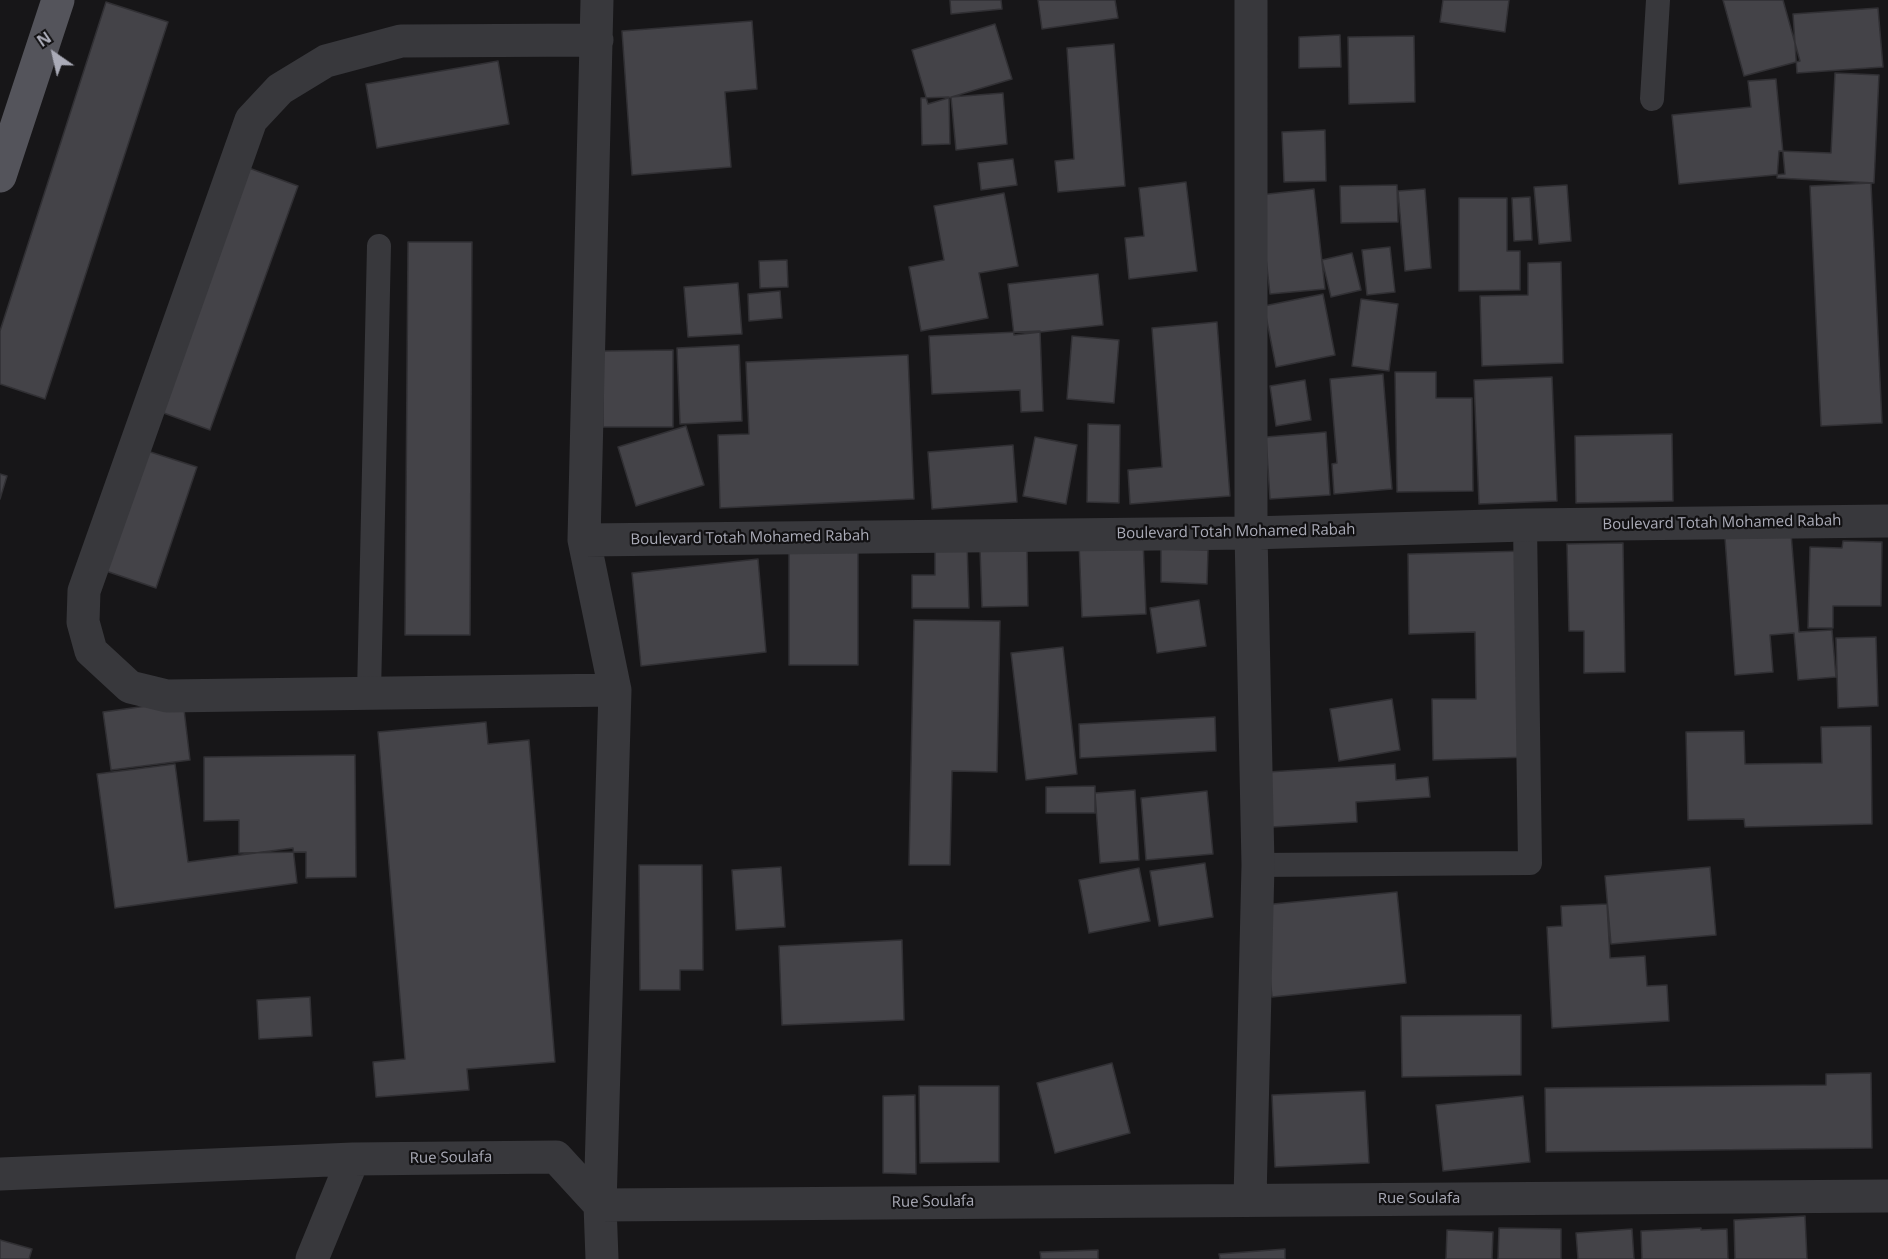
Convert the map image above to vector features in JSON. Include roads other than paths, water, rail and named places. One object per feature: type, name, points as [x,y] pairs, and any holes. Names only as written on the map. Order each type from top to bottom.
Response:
[{"type":"main road","points":[[0,176],[58,0]]},
{"type":"street","points":[[597,0],[584,540],[615,690],[600,1205],[602,1259]]},
{"type":"street","points":[[1250,1200],[1258,865],[1251,533],[1251,0]]},
{"type":"street","points":[[597,40],[401,41],[326,61],[280,89],[251,120],[84,591],[83,622],[91,651],[130,687],[167,696],[615,690]]},
{"type":"street","name":"Boulevard Totah Mohamed Rabah","points":[[584,540],[1251,533],[1525,525],[1888,521]]},
{"type":"street","name":"Rue Soulafa","points":[[0,1174],[353,1159],[556,1157],[600,1205],[1888,1196]]},
{"type":"street","points":[[312,1259],[353,1159]]},
{"type":"lane","points":[[1652,99],[1658,0]]},
{"type":"lane","points":[[369,693],[379,246]]},
{"type":"lane","points":[[1258,865],[1530,863],[1525,525]]}]
